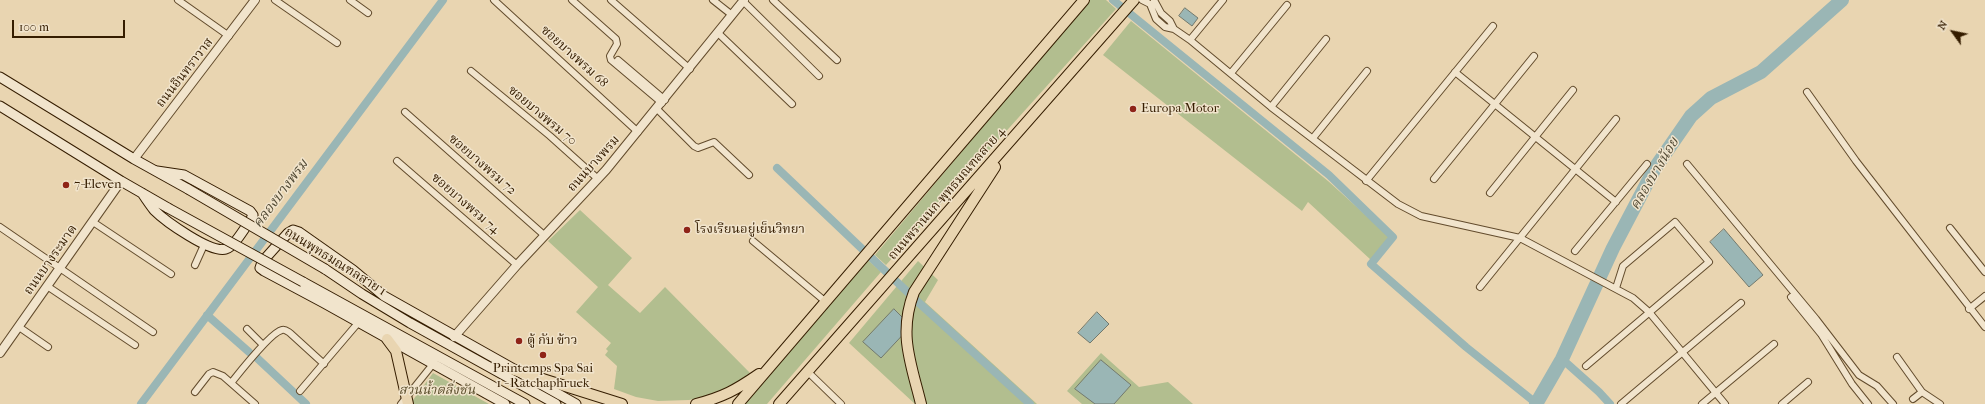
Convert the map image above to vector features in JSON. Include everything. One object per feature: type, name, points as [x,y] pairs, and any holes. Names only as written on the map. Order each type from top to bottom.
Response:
[{"type":"main road","name":"ถนนพรานนก-พุทธมณฑลสาย 4","points":[[738,404],[1084,0]]},
{"type":"main road","name":"ถนนพรานนก-พุทธมณฑลสาย 4","points":[[779,404],[1134,0]]},
{"type":"main road","name":"ถนนพุทธมณฑลสาย 1","points":[[0,76],[134,159],[336,274],[362,294],[410,323],[556,404]]},
{"type":"main road","points":[[0,106],[121,181],[168,208],[524,404]]},
{"type":"main road","points":[[921,404],[906,345],[906,322],[910,302],[914,292],[1013,138]]},
{"type":"main road","points":[[142,193],[158,214],[204,245],[223,250],[230,247],[253,215],[250,211],[184,175],[157,171]]},
{"type":"main road","points":[[384,296],[353,270],[299,232],[293,230],[288,233],[262,262],[260,268],[505,404]]},
{"type":"main road","points":[[336,274],[384,296],[454,337],[576,404]]},
{"type":"main road","points":[[344,305],[370,329]]},
{"type":"main road","points":[[387,338],[396,351],[405,402]]},
{"type":"main road","points":[[696,404],[717,399],[736,390],[771,365]]},
{"type":"main road","points":[[511,368],[622,404]]},
{"type":"street","points":[[178,0],[229,36]]},
{"type":"street","name":"ถนนอินทราวาส","points":[[134,159],[255,0]]},
{"type":"street","points":[[275,0],[337,43]]},
{"type":"street","points":[[350,0],[368,13]]},
{"type":"street","name":"ซอยบางพรม 68","points":[[494,0],[638,132]]},
{"type":"street","points":[[572,0],[616,39],[617,44],[610,56],[611,60],[661,104]]},
{"type":"street","points":[[611,0],[690,69]]},
{"type":"street","points":[[712,0],[732,15]]},
{"type":"street","points":[[773,0],[837,60]]},
{"type":"street","points":[[1142,0],[1150,4],[1156,19],[1165,27],[1174,29],[1190,40],[1271,107],[1398,204],[1421,216],[1520,238],[1633,298],[1649,312],[1726,404]]},
{"type":"street","points":[[1154,0],[1161,13],[1170,21],[1174,29]]},
{"type":"street","points":[[1190,40],[1223,0]]},
{"type":"street","points":[[744,1],[819,76]]},
{"type":"street","name":"ถนนบางพรม","points":[[454,337],[517,264],[598,179],[690,69],[744,1]]},
{"type":"street","points":[[1231,73],[1287,5]]},
{"type":"street","points":[[1366,181],[1493,26]]},
{"type":"street","points":[[718,33],[792,104]]},
{"type":"street","points":[[1271,107],[1326,39]]},
{"type":"street","points":[[1434,179],[1534,56]]},
{"type":"street","points":[[618,60],[661,104],[694,146],[698,148],[714,142],[750,175]]},
{"type":"street","name":"ซอยบางพรม 70","points":[[471,71],[550,136],[598,179]]},
{"type":"street","points":[[1313,138],[1367,71]]},
{"type":"street","points":[[1455,72],[1616,202]]},
{"type":"street","points":[[1490,193],[1573,90]]},
{"type":"street","points":[[1807,92],[1856,161],[1985,327]]},
{"type":"street","name":"ซอยบางพรม 72","points":[[405,112],[544,235]]},
{"type":"street","points":[[1480,286],[1616,119]]},
{"type":"street","name":"ซอยบางพรม 74","points":[[397,161],[517,264]]},
{"type":"street","points":[[1575,251],[1647,164]]},
{"type":"street","points":[[1687,164],[1816,319],[1859,375],[1877,386],[1893,404]]},
{"type":"street","name":"ถนนบางระมาด","points":[[0,353],[121,181]]},
{"type":"street","points":[[93,222],[171,274]]},
{"type":"street","points":[[1586,366],[1709,262],[1675,222],[1623,266],[1616,288]]},
{"type":"street","points":[[0,227],[153,332]]},
{"type":"street","points":[[1950,228],[1985,272]]},
{"type":"street","points":[[753,241],[826,302]]},
{"type":"street","points":[[195,265],[204,245]]},
{"type":"street","points":[[47,286],[135,345]]},
{"type":"street","points":[[1969,308],[1985,296]]},
{"type":"street","points":[[1791,297],[1821,334],[1852,384],[1868,404]]},
{"type":"street","points":[[1621,404],[1741,303]]},
{"type":"street","points":[[300,391],[358,322]]},
{"type":"street","points":[[19,327],[48,347]]},
{"type":"street","points":[[247,329],[263,345]]},
{"type":"street","points":[[231,383],[263,345],[280,330],[285,330],[324,364]]},
{"type":"street","points":[[1702,404],[1774,344]]},
{"type":"street","points":[[1897,357],[1922,392],[1940,404]]},
{"type":"street","points":[[405,402],[433,364]]},
{"type":"street","points":[[195,392],[209,374],[213,372],[223,376],[255,404]]},
{"type":"street","points":[[808,372],[842,404]]},
{"type":"street","points":[[1782,404],[1808,382]]},
{"type":"street","points":[[1912,399],[1922,392]]},
{"type":"green space","points":[[1089,0],[1106,0],[1116,9],[886,265],[875,255]]},
{"type":"green space","points":[[1131,21],[1328,181],[1391,238],[1371,260],[1308,202],[1302,211],[1103,55]]},
{"type":"green space","points":[[580,210],[632,258],[608,285],[640,313],[665,287],[751,374],[736,390],[689,400],[658,401],[636,397],[614,389],[617,366],[605,355],[608,351],[606,349],[611,343],[576,312],[598,287],[548,241]]},
{"type":"green space","points":[[868,260],[881,272],[767,404],[745,404]]},
{"type":"green space","points":[[918,261],[938,280],[925,302],[1037,404],[915,404],[849,343]]},
{"type":"green space","points":[[1101,353],[1139,387],[1168,382],[1193,404],[1082,404],[1067,391]]},
{"type":"green space","name":"สวนน้ำตลิ่งชัน","points":[[433,373],[489,404],[410,404]]},
{"type":"water","points":[[1185,8],[1198,18],[1192,26],[1179,16]]},
{"type":"water","points":[[1724,229],[1763,275],[1749,287],[1710,242]]},
{"type":"water","points":[[894,309],[911,326],[881,358],[863,342]]},
{"type":"water","points":[[1097,312],[1109,324],[1090,343],[1078,333]]},
{"type":"water","points":[[1101,360],[1131,385],[1114,404],[1095,404],[1075,389]]},
{"type":"waterway","name":"คลองบางพรม","points":[[141,404],[443,0]]},
{"type":"waterway","points":[[1113,0],[1329,175],[1393,237],[1371,264],[1466,347],[1536,403]]},
{"type":"waterway","name":"คลองบางน้อย","points":[[1536,404],[1562,359],[1613,248],[1655,168],[1691,116],[1711,98],[1761,72],[1842,0]]},
{"type":"waterway","points":[[777,168],[918,302],[1030,404]]},
{"type":"waterway","points":[[207,315],[249,352]]},
{"type":"waterway","points":[[257,358],[306,404]]},
{"type":"waterway","points":[[1562,359],[1599,392],[1610,404]]},
{"type":"place","name":"Europa Motor","points":[[1133,109]]},
{"type":"place","name":"7-Eleven","points":[[66,185]]},
{"type":"place","name":"โรงเรียนอยู่เย็นวิทยา","points":[[687,230]]},
{"type":"place","name":"ตู้ กับ ข้าว","points":[[519,341]]},
{"type":"place","name":"Printemps Spa Sai 1 - Ratchaphruek","points":[[543,355]]}]
